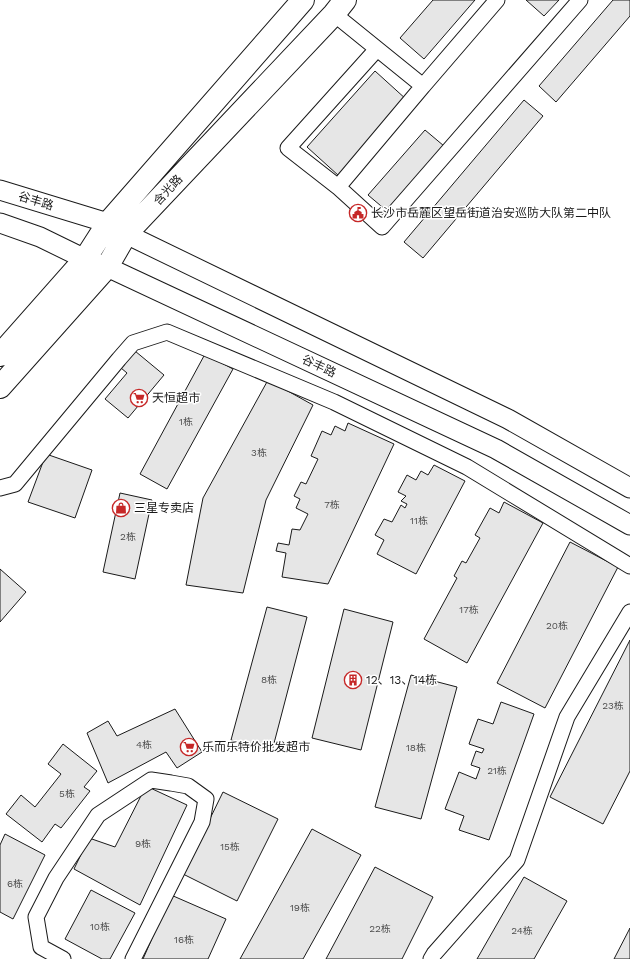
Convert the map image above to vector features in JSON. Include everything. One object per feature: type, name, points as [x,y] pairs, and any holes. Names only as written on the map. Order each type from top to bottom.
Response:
[{"type":"main road","name":"含光路","points":[[0,387],[107,267],[117,229],[303,0]]},
{"type":"main road","name":"含光路","points":[[0,355],[85,259],[340,7]]},
{"type":"street","points":[[338,187],[498,0]]},
{"type":"street","points":[[377,49],[288,148],[338,187],[382,227],[580,0]]},
{"type":"street","points":[[340,7],[377,49],[423,86]]},
{"type":"street","name":"谷丰路","points":[[0,190],[117,229],[508,419],[630,488]]},
{"type":"street","name":"谷丰路","points":[[0,223],[40,237],[85,259],[107,267],[496,449],[630,525]]},
{"type":"street","points":[[0,488],[15,484],[133,343],[167,332],[334,402],[467,467],[630,566]]},
{"type":"street","points":[[431,959],[517,860],[567,717],[630,612]]},
{"type":"street","points":[[63,959],[41,947],[36,917],[56,878],[98,815],[151,780],[171,782],[188,786],[206,799],[202,822],[133,959]]},
{"type":"building","points":[[433,0],[475,0],[424,59],[400,38]]},
{"type":"building","points":[[526,0],[559,0],[544,16]]},
{"type":"building","points":[[613,0],[630,0],[630,16],[556,102],[539,86]]},
{"type":"building","points":[[375,71],[407,100],[339,176],[307,147]]},
{"type":"building","points":[[524,100],[543,116],[423,258],[404,242]]},
{"type":"building","points":[[425,130],[444,146],[387,211],[368,195]]},
{"type":"building","points":[[135,351],[164,375],[128,418],[105,399],[127,373],[121,368]]},
{"type":"building","points":[[205,354],[233,369],[167,489],[140,474]]},
{"type":"building","points":[[268,380],[313,405],[266,500],[243,593],[186,585],[203,498]]},
{"type":"building","points":[[348,423],[394,444],[328,584],[282,577],[286,553],[276,551],[278,543],[289,545],[292,529],[300,530],[308,514],[296,508],[300,499],[294,496],[301,482],[306,484],[318,459],[311,456],[322,431],[331,435],[335,426],[345,431]]},
{"type":"building","points":[[46,454],[92,470],[75,518],[28,502]]},
{"type":"building","points":[[434,465],[465,481],[416,574],[377,554],[384,540],[375,535],[384,519],[392,522],[401,505],[405,508],[407,504],[401,501],[406,496],[398,492],[407,475],[416,480],[421,471],[428,475]]},
{"type":"building","points":[[120,493],[152,500],[135,579],[103,572]]},
{"type":"building","points":[[504,502],[543,523],[467,663],[424,639],[457,578],[454,576],[462,561],[466,563],[480,538],[475,535],[490,508],[499,513]]},
{"type":"building","points":[[570,542],[618,567],[545,708],[497,683]]},
{"type":"building","points":[[0,569],[26,592],[0,622]]},
{"type":"building","points":[[267,607],[307,617],[272,751],[231,740]]},
{"type":"building","name":"12、13、14栋","points":[[344,609],[393,622],[361,750],[312,738]]},
{"type":"building","points":[[630,640],[630,771],[603,824],[550,797]]},
{"type":"building","points":[[411,675],[457,687],[421,819],[375,807]]},
{"type":"building","points":[[501,702],[534,714],[489,840],[459,830],[464,816],[445,809],[459,772],[476,779],[480,768],[471,765],[476,751],[482,753],[484,749],[469,744],[478,719],[493,724]]},
{"type":"building","points":[[175,709],[202,752],[177,768],[166,752],[108,783],[87,733],[108,721],[117,736]]},
{"type":"building","points":[[63,744],[97,771],[84,787],[90,791],[61,828],[55,824],[42,842],[6,814],[21,795],[35,807],[61,774],[48,764]]},
{"type":"building","points":[[146,786],[187,805],[140,905],[74,869],[89,838],[115,847]]},
{"type":"building","points":[[223,792],[278,819],[237,901],[183,874]]},
{"type":"building","points":[[312,829],[361,855],[303,959],[240,959]]},
{"type":"building","points":[[5,834],[45,855],[13,919],[0,912],[0,845]]},
{"type":"building","points":[[375,867],[433,897],[402,959],[326,959]]},
{"type":"building","points":[[524,877],[567,901],[534,959],[477,959]]},
{"type":"building","points":[[91,890],[135,913],[110,959],[102,959],[65,939]]},
{"type":"building","points":[[171,895],[226,919],[208,959],[143,959]]},
{"type":"building","points":[[630,928],[630,959],[614,959]]},
{"type":"place","name":"长沙市岳麓区望岳街道治安巡防大队第二中队","points":[[358,213]]},
{"type":"place","name":"天恒超市","points":[[139,398]]},
{"type":"place","name":"三星专卖店","points":[[121,508]]},
{"type":"place","name":"12、13、14栋","points":[[353,680]]},
{"type":"place","name":"乐而乐特价批发超市","points":[[189,747]]}]
